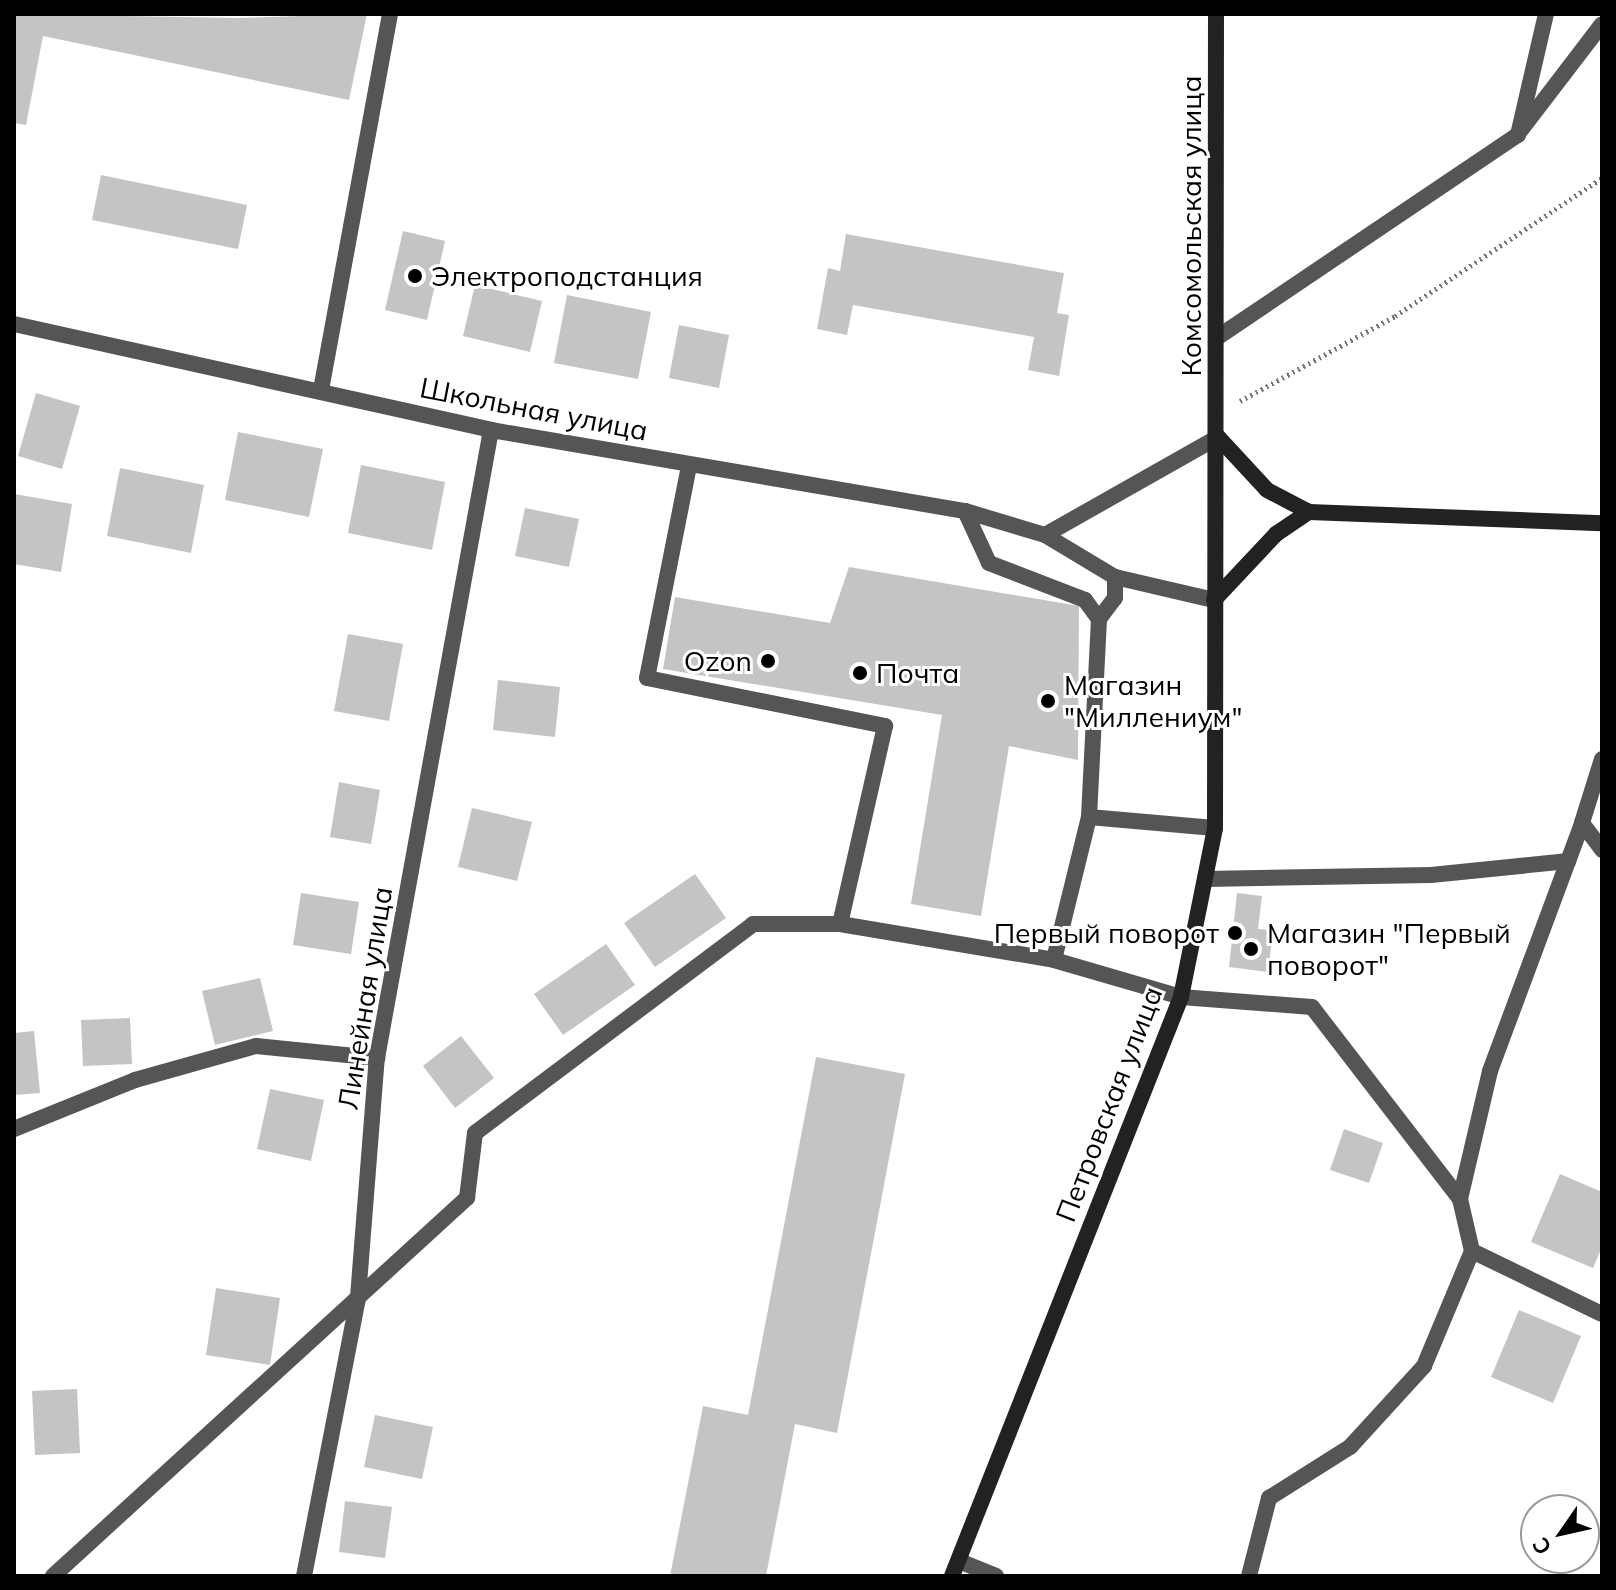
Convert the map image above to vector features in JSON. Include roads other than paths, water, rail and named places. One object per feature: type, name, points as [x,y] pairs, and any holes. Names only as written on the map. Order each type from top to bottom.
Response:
[{"type":"main road","name":"Комсомольская улица","points":[[1216,14],[1218,437]]},
{"type":"main road","points":[[1218,437],[1267,490],[1309,512],[1602,523]]},
{"type":"main road","name":"Петровская улица","points":[[955,1568],[1181,997],[1215,828],[1214,600],[1218,437]]},
{"type":"main road","points":[[1214,600],[1276,534],[1309,512]]},
{"type":"street","points":[[321,390],[390,14]]},
{"type":"street","points":[[1518,135],[1546,14]]},
{"type":"street","points":[[1218,337],[1518,135],[1602,24]]},
{"type":"street","name":"Школьная улица","points":[[14,324],[491,430],[965,511],[1045,535],[1115,577],[1214,600]]},
{"type":"street","name":"Линейная улица","points":[[304,1576],[358,1297],[377,1058],[491,430]]},
{"type":"street","points":[[1045,535],[1218,437]]},
{"type":"street","points":[[689,466],[647,678],[885,726],[840,924]]},
{"type":"street","points":[[965,511],[989,563],[1085,600],[1099,619]]},
{"type":"street","points":[[1054,960],[1089,817],[1099,619],[1115,598],[1115,577]]},
{"type":"street","points":[[1460,1199],[1490,1071],[1582,823],[1602,759]]},
{"type":"street","points":[[1089,817],[1215,828]]},
{"type":"street","points":[[1582,823],[1602,850]]},
{"type":"street","points":[[1205,879],[1431,875],[1568,861]]},
{"type":"street","points":[[53,1576],[467,1198],[475,1133],[753,924],[840,924],[1054,960],[1181,997],[1312,1007],[1460,1199],[1472,1251],[1424,1366],[1350,1447],[1269,1498],[1249,1576]]},
{"type":"street","points":[[14,1129],[135,1080],[256,1046],[377,1058]]},
{"type":"street","points":[[1472,1251],[1602,1314]]},
{"type":"street","points":[[955,1568],[996,1576]]},
{"type":"place","name":"Электроподстанция","points":[[415,276]]},
{"type":"place","name":"Ozon","points":[[768,661]]},
{"type":"place","name":"Почта","points":[[860,673]]},
{"type":"place","name":"Магазин \"Миллениум\"","points":[[1048,701]]},
{"type":"place","name":"Первый поворот","points":[[1235,933]]},
{"type":"place","name":"Магазин \"Первый поворот\"","points":[[1251,949]]}]
